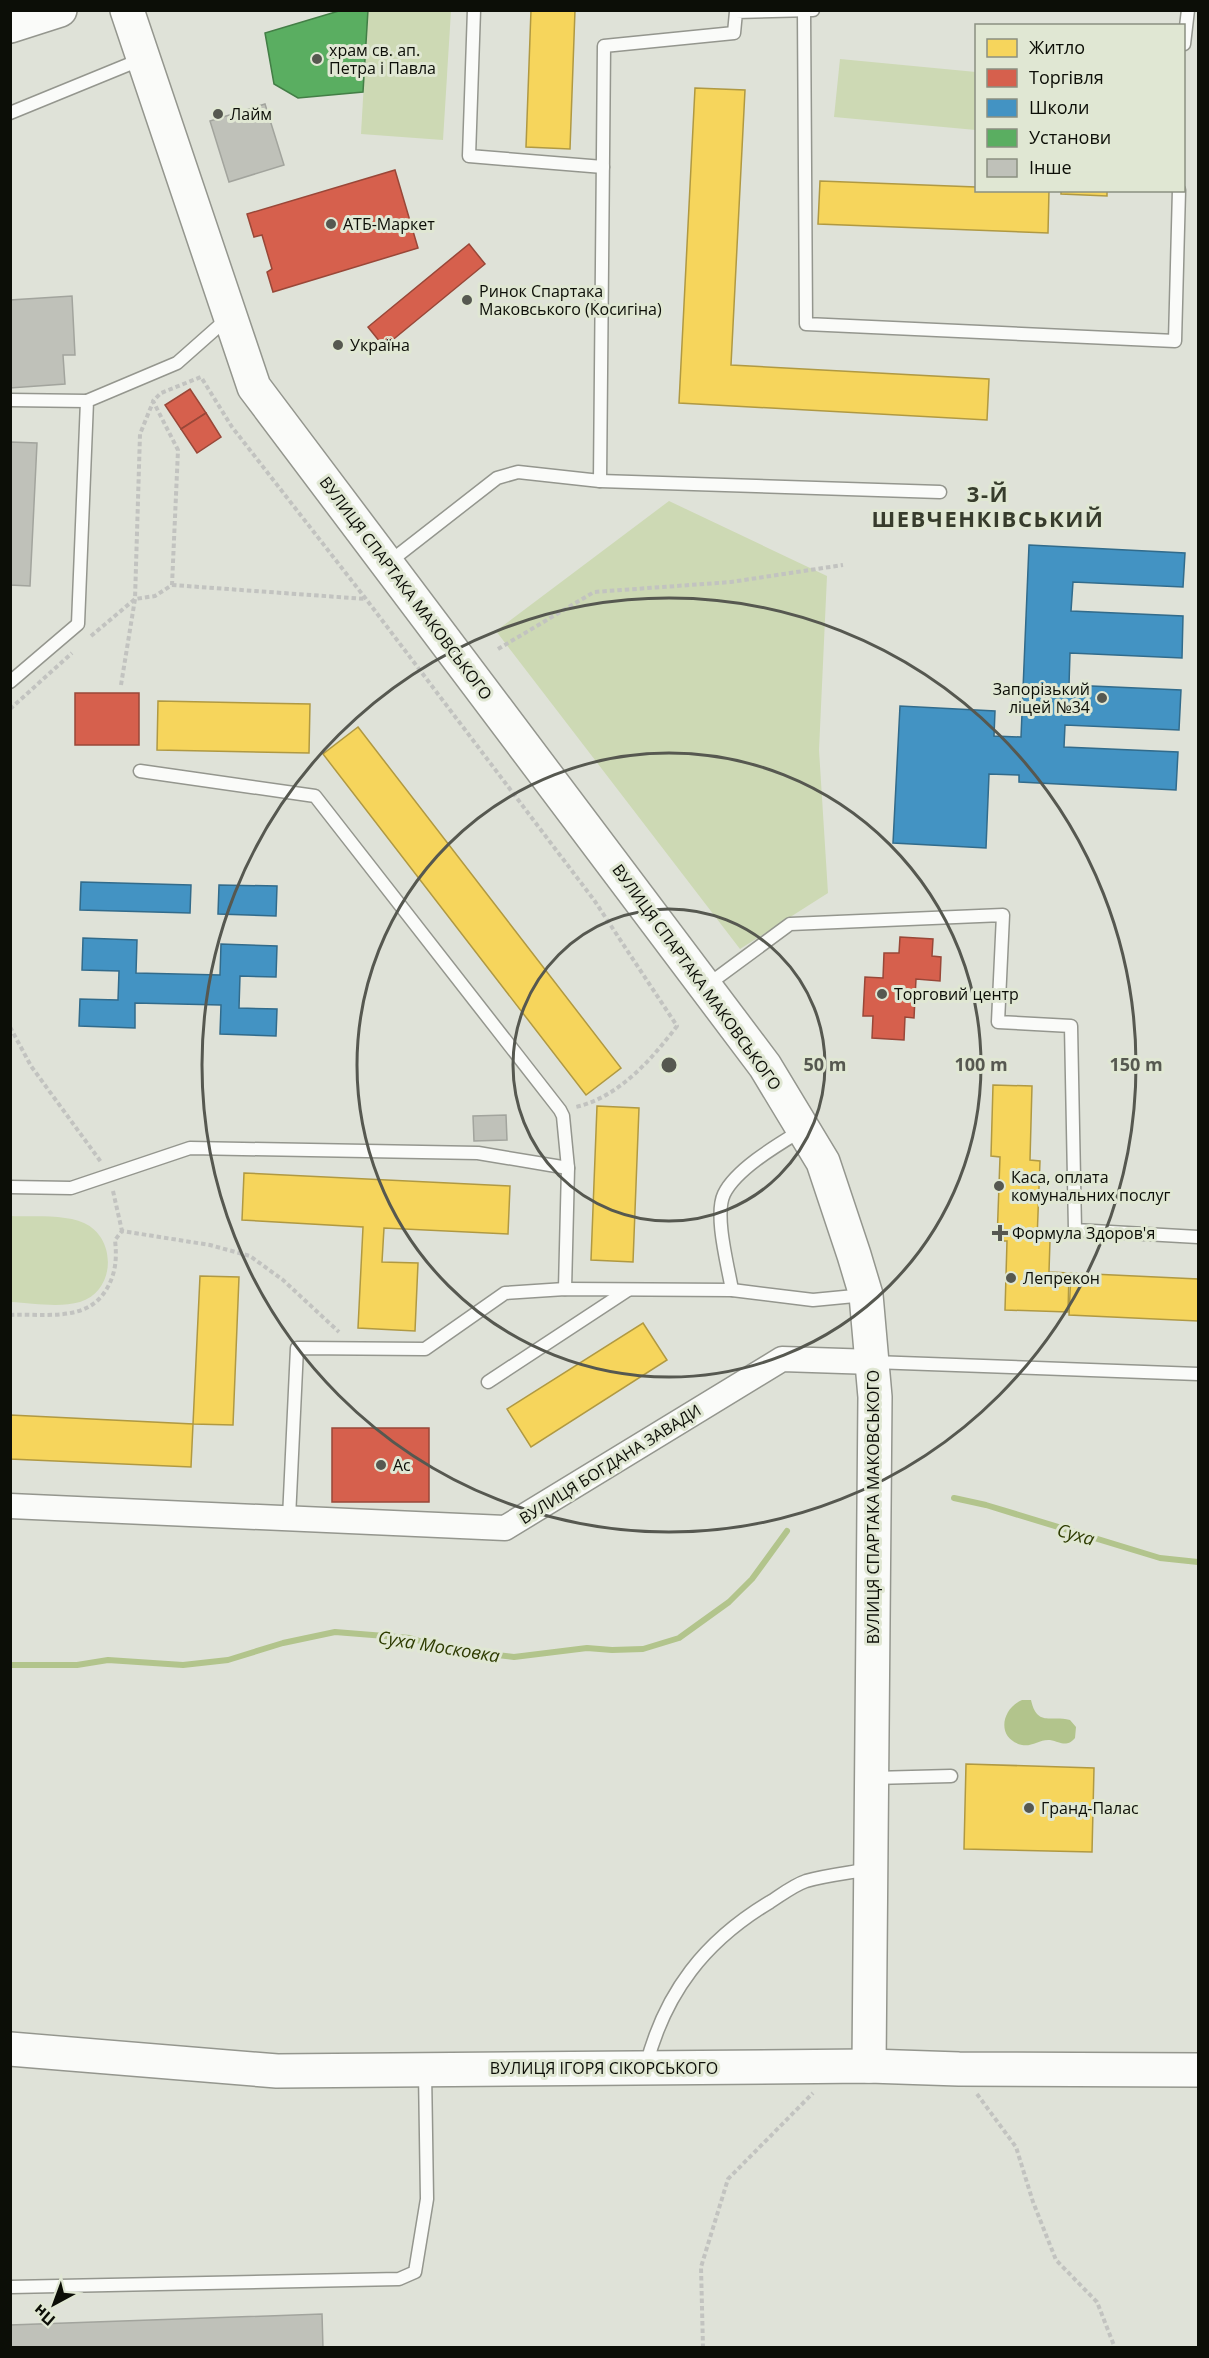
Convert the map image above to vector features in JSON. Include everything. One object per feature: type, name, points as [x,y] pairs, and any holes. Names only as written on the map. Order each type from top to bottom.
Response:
[{"type":"street","points":[[10,26],[60,10]]},
{"type":"street","name":"ВУЛИЦЯ СПАРТАКА МАКОВСЬКОГО","points":[[127,10],[254,387],[765,1066],[823,1162],[866,1295],[875,1397],[871,1869],[854,2066]]},
{"type":"street","name":"ВУЛИЦЯ БОГДАНА ЗАВАДИ","points":[[10,1506],[505,1528],[782,1359],[873,1362]]},
{"type":"street","name":"ВУЛИЦЯ ІГОРЯ СІКОРСЬКОГО","points":[[10,2049],[277,2071],[854,2066],[1198,2070]]},
{"type":"lane","points":[[474,10],[469,156],[603,167]]},
{"type":"lane","points":[[600,481],[604,46],[734,33],[736,12],[813,10]]},
{"type":"lane","points":[[1185,36],[1188,10]]},
{"type":"lane","points":[[804,11],[806,324],[1175,341],[1179,192]]},
{"type":"lane","points":[[10,114],[143,58]]},
{"type":"lane","points":[[10,400],[87,402],[177,363],[230,316]]},
{"type":"lane","points":[[10,682],[78,624],[87,402]]},
{"type":"lane","points":[[387,564],[497,478],[518,472],[600,481],[940,492]]},
{"type":"lane","points":[[140,771],[315,796],[560,1110],[563,1116],[568,1168],[565,1289]]},
{"type":"lane","points":[[706,986],[790,924],[1003,915],[998,1022],[1071,1026],[1075,1230],[1198,1237]]},
{"type":"lane","points":[[732,1290],[720,1215],[723,1195],[736,1177],[803,1129]]},
{"type":"lane","points":[[10,1187],[71,1188],[190,1148],[478,1153],[568,1168]]},
{"type":"lane","points":[[290,1518],[297,1348],[425,1349],[505,1293],[565,1289],[732,1290],[813,1300],[866,1295]]},
{"type":"lane","points":[[488,1382],[628,1290]]},
{"type":"lane","name":"ВУЛИЦЯ БОГДАНА ЗАВАДИ","points":[[873,1362],[1198,1374]]},
{"type":"lane","points":[[872,1778],[951,1776]]},
{"type":"lane","points":[[646,2067],[653,2039],[665,2010],[689,1972],[711,1946],[761,1907],[804,1882],[871,1869]]},
{"type":"lane","points":[[10,2287],[399,2279],[415,2272],[427,2199],[425,2070]]},
{"type":"path","points":[[121,686],[135,599],[140,434],[153,401],[161,393],[201,377],[232,427],[594,900],[677,1026],[648,1063],[619,1087],[583,1105],[560,1110]]},
{"type":"path","points":[[153,401],[178,450],[172,585]]},
{"type":"path","points":[[498,649],[594,592],[731,582],[843,565]]},
{"type":"path","points":[[90,637],[135,599],[155,596],[172,585],[366,600]]},
{"type":"path","points":[[10,709],[73,652]]},
{"type":"path","points":[[10,1027],[31,1066],[110,1175],[122,1231],[115,1240],[115,1270],[108,1286],[101,1298],[87,1310],[58,1315],[10,1315]]},
{"type":"path","points":[[122,1231],[210,1245],[250,1256],[283,1280],[344,1336]]},
{"type":"path","points":[[703,2348],[701,2267],[728,2179],[854,2066]]},
{"type":"path","points":[[959,2069],[1016,2147],[1033,2202],[1056,2260],[1097,2302],[1115,2348]]},
{"type":"shaded area","points":[[368,11],[451,11],[443,140],[361,134]]},
{"type":"shaded area","points":[[840,59],[975,72],[975,130],[834,117]]},
{"type":"shaded area","points":[[669,501],[827,576],[819,750],[828,893],[740,949],[496,631]]},
{"type":"shaded area","points":[[11,1216],[67,1218],[84,1223],[95,1230],[107,1252],[106,1276],[100,1287],[92,1296],[72,1304],[11,1302]]},
{"type":"shaded area","points":[[1022,1700],[1031,1700],[1037,1714],[1041,1717],[1070,1720],[1076,1727],[1075,1738],[1066,1744],[1050,1740],[1029,1745],[1014,1742],[1008,1737],[1004,1724],[1009,1710]]},
{"type":"building: Житло","points":[[531,10],[575,10],[570,149],[526,147]]},
{"type":"building: Житло","points":[[695,88],[745,90],[731,365],[989,379],[987,420],[679,403]]},
{"type":"building: Житло","points":[[820,181],[975,187],[975,192],[1049,192],[1048,233],[818,224]]},
{"type":"building: Житло","points":[[1061,192],[1107,192],[1107,196],[1061,194]]},
{"type":"building: Житло","points":[[158,701],[310,704],[309,753],[157,750]]},
{"type":"building: Житло","points":[[358,727],[621,1068],[586,1095],[323,754]]},
{"type":"building: Житло","points":[[993,1085],[1032,1086],[1030,1160],[1040,1161],[1037,1240],[1050,1240],[1049,1272],[1069,1273],[1068,1312],[1005,1310],[1007,1241],[997,1241],[1000,1157],[991,1156]]},
{"type":"building: Житло","points":[[597,1106],[639,1108],[633,1262],[591,1260]]},
{"type":"building: Житло","points":[[244,1173],[510,1186],[508,1234],[384,1228],[382,1262],[418,1263],[415,1331],[358,1328],[363,1227],[242,1220]]},
{"type":"building: Житло","points":[[1071,1273],[1198,1279],[1198,1321],[1069,1315]]},
{"type":"building: Житло","points":[[200,1276],[239,1277],[233,1425],[193,1424]]},
{"type":"building: Житло","points":[[643,1323],[667,1360],[531,1447],[507,1409]]},
{"type":"building: Житло","points":[[10,1415],[193,1424],[191,1467],[10,1459]]},
{"type":"building: Житло","name":"Гранд-Палас","points":[[966,1764],[1094,1768],[1092,1852],[964,1849]]},
{"type":"building: Торгівля","name":"АТБ-Маркет","points":[[395,170],[418,248],[273,292],[267,272],[272,269],[262,235],[254,237],[247,214]]},
{"type":"building: Торгівля","points":[[469,244],[485,264],[384,347],[368,327]]},
{"type":"building: Торгівля","points":[[190,389],[206,413],[181,429],[165,405]]},
{"type":"building: Торгівля","points":[[206,413],[221,437],[197,453],[181,429]]},
{"type":"building: Торгівля","points":[[75,693],[139,693],[139,745],[75,745]]},
{"type":"building: Торгівля","points":[[900,937],[933,939],[932,956],[941,957],[940,981],[916,979],[914,1018],[905,1017],[904,1040],[872,1038],[873,1016],[863,1016],[865,977],[883,978],[884,953],[899,953]]},
{"type":"building: Торгівля","name":"Ас","points":[[332,1428],[429,1428],[429,1502],[332,1502]]},
{"type":"building: Школи","name":"Запорізький ліцей №34","points":[[1029,545],[1185,553],[1183,587],[1073,582],[1071,611],[1183,616],[1182,658],[1070,653],[1069,685],[1181,690],[1179,730],[1065,725],[1064,747],[1178,752],[1176,790],[1019,782],[1019,775],[989,774],[986,848],[893,843],[900,706],[995,711],[994,736],[1021,737]]},
{"type":"building: Школи","points":[[81,882],[191,885],[190,913],[80,910]]},
{"type":"building: Школи","points":[[219,885],[277,886],[276,916],[218,914]]},
{"type":"building: Школи","points":[[83,938],[137,940],[136,973],[220,975],[221,944],[277,946],[276,977],[240,976],[239,1008],[277,1009],[276,1036],[220,1034],[221,1005],[135,1003],[135,1028],[79,1026],[80,999],[118,1000],[119,971],[82,970]]},
{"type":"building: Установи","name":"храм св. ап. Петра і Павла","points":[[342,10],[368,10],[363,92],[298,98],[274,84],[265,33]]},
{"type":"building: Інше","points":[[265,104],[284,165],[229,182],[210,121]]},
{"type":"building: Інше","points":[[72,296],[75,355],[63,355],[65,384],[10,388],[10,300]]},
{"type":"building: Інше","points":[[10,442],[37,443],[30,586],[10,585]]},
{"type":"building: Інше","points":[[506,1115],[507,1140],[474,1141],[473,1116]]},
{"type":"building: Інше","points":[[322,2314],[323,2348],[10,2348],[10,2325]]},
{"type":"waterway","name":"Суха","points":[[954,1498],[986,1505],[1160,1558],[1198,1562]]},
{"type":"waterway","name":"Суха Московка","points":[[10,1665],[77,1665],[108,1660],[183,1665],[228,1660],[283,1643],[335,1632],[410,1638],[446,1649],[514,1657],[587,1648],[643,1649],[679,1638],[729,1602],[752,1579],[787,1531]]},
{"type":"place","name":"храм св. ап. Петра і Павла","points":[[317,59]]},
{"type":"place","name":"Лайм","points":[[218,114]]},
{"type":"place","name":"АТБ-Маркет","points":[[331,224]]},
{"type":"place","name":"Ринок Спартака Маковського (Косигіна)","points":[[467,300]]},
{"type":"place","name":"Україна","points":[[338,345]]},
{"type":"place","name":"Запорізький ліцей №34","points":[[1102,698]]},
{"type":"place","name":"Торговий центр","points":[[882,994]]},
{"type":"place","name":"Каса, оплата комунальних послуг","points":[[999,1186]]},
{"type":"place","name":"Формула Здоров'я","points":[[1000,1233]]},
{"type":"place","name":"Лепрекон","points":[[1011,1278]]},
{"type":"place","name":"Ас","points":[[381,1465]]},
{"type":"place","name":"Гранд-Палас","points":[[1029,1808]]},
{"type":"district","name":"3-Й ШЕВЧЕНКІВСЬКИЙ","points":[[988,506]]}]
